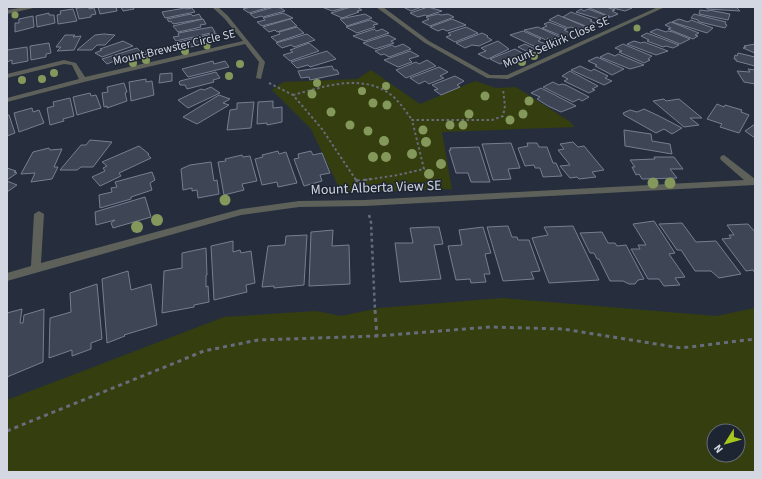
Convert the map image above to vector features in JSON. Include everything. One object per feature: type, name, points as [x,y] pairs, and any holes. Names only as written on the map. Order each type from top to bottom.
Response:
[{"type":"street","points":[[7,12],[35,7]]},
{"type":"street","name":"Mount Brewster Circle SE","points":[[7,100],[83,80],[247,42],[226,17],[215,7]]},
{"type":"street","name":"Mount Selkirk Close SE","points":[[379,7],[427,42],[489,76],[508,77],[662,7]]},
{"type":"street","points":[[247,42],[262,62],[259,78]]},
{"type":"street","points":[[7,76],[64,62],[74,64],[83,80]]},
{"type":"street","points":[[724,158],[754,182]]},
{"type":"street","name":"Mount Alberta View SE","points":[[7,277],[241,212],[299,204],[365,204],[754,182]]},
{"type":"street","points":[[36,268],[39,214]]},
{"type":"path","points":[[412,120],[473,121],[492,120],[503,116],[505,106],[503,86],[508,77]]},
{"type":"path","points":[[259,78],[293,95],[322,129],[357,181],[371,222],[374,302],[377,336]]},
{"type":"path","points":[[293,95],[342,82],[373,86],[391,94],[412,120],[424,169],[357,181]]},
{"type":"path","points":[[7,431],[204,351],[258,340],[377,336],[490,326],[563,329],[681,348],[755,339]]},
{"type":"green space","points":[[371,70],[420,104],[475,81],[496,88],[516,87],[569,121],[575,127],[442,132],[452,189],[341,192],[311,129],[272,90],[283,82],[357,79]]},
{"type":"green space","points":[[503,298],[716,316],[755,308],[755,472],[7,472],[7,400],[224,317],[316,311],[341,316],[379,308]]},
{"type":"building","points":[[89,7],[89,9],[94,8],[96,14],[91,15],[91,17],[79,19],[76,8]]},
{"type":"building","points":[[98,7],[116,7],[117,11],[100,14]]},
{"type":"building","points":[[121,7],[133,7],[134,9],[123,11]]},
{"type":"building","points":[[251,7],[270,7],[249,13],[243,9]]},
{"type":"building","points":[[274,7],[281,8],[285,11],[255,18],[250,14]]},
{"type":"building","points":[[322,7],[348,7],[332,11]]},
{"type":"building","points":[[351,7],[357,7],[362,10],[342,18],[331,13]]},
{"type":"building","points":[[403,7],[422,7],[411,11]]},
{"type":"building","points":[[428,7],[442,11],[427,16],[425,15],[418,17],[410,13]]},
{"type":"building","points":[[587,7],[606,7],[615,10],[612,11],[618,14],[611,17]]},
{"type":"building","points":[[609,7],[628,7],[632,8],[625,11]]},
{"type":"building","points":[[706,7],[736,7],[740,11],[707,9]]},
{"type":"building","points":[[192,8],[195,12],[165,18],[162,12]]},
{"type":"building","points":[[73,9],[77,21],[58,24],[57,15],[61,14],[60,11]]},
{"type":"building","points":[[581,9],[584,11],[588,9],[610,17],[602,20],[576,12]]},
{"type":"building","points":[[700,10],[730,14],[728,20],[699,14]]},
{"type":"building","points":[[571,12],[590,19],[592,20],[590,21],[595,23],[588,27],[563,17]]},
{"type":"building","points":[[49,13],[49,15],[54,15],[55,23],[37,27],[36,16]]},
{"type":"building","points":[[283,13],[293,18],[262,26],[257,22],[265,20],[263,18]]},
{"type":"building","points":[[191,14],[193,16],[199,14],[202,19],[173,24],[167,19]]},
{"type":"building","points":[[365,14],[372,18],[347,26],[340,19]]},
{"type":"building","points":[[438,14],[448,14],[454,17],[430,26],[422,22],[429,19],[426,17]]},
{"type":"building","points":[[694,14],[726,22],[725,24],[727,25],[725,28],[700,22],[691,18]]},
{"type":"building","points":[[558,15],[586,27],[579,30],[571,27],[568,28],[549,20]]},
{"type":"building","points":[[33,16],[34,27],[15,32],[15,23],[19,23],[19,19]]},
{"type":"building","points":[[203,19],[206,24],[200,25],[201,27],[178,32],[173,26]]},
{"type":"building","points":[[290,19],[297,26],[277,32],[275,30],[269,32],[263,27]]},
{"type":"building","points":[[452,19],[466,25],[447,31],[443,29],[438,31],[430,27]]},
{"type":"building","points":[[679,19],[688,22],[691,20],[713,28],[707,33],[672,22]]},
{"type":"building","points":[[370,20],[378,24],[373,25],[375,27],[357,33],[346,27]]},
{"type":"building","points":[[549,22],[567,29],[564,30],[572,34],[564,37],[542,28],[547,26],[544,24]]},
{"type":"building","points":[[671,22],[699,33],[695,35],[698,36],[693,39],[668,29],[671,28],[665,25]]},
{"type":"building","points":[[212,27],[215,32],[176,41],[173,37],[179,36],[178,33]]},
{"type":"building","points":[[297,27],[304,33],[277,42],[271,37],[280,34],[279,32]]},
{"type":"building","points":[[466,27],[478,33],[455,42],[446,37],[451,35],[448,33]]},
{"type":"building","points":[[538,27],[562,38],[554,41],[548,38],[546,40],[524,30]]},
{"type":"building","points":[[374,29],[377,31],[382,29],[389,33],[365,41],[353,36]]},
{"type":"building","points":[[657,29],[666,32],[673,32],[690,39],[680,44],[650,32]]},
{"type":"building","points":[[523,31],[541,39],[538,41],[546,44],[538,48],[510,35]]},
{"type":"building","points":[[216,33],[220,38],[211,40],[212,42],[182,49],[175,43]]},
{"type":"building","points":[[482,33],[492,40],[479,46],[472,45],[465,48],[456,43]]},
{"type":"building","points":[[647,33],[679,45],[673,48],[666,46],[663,47],[647,41],[649,40],[641,36]]},
{"type":"building","points":[[307,34],[315,40],[294,47],[291,45],[282,48],[276,43]]},
{"type":"building","points":[[65,35],[75,35],[73,37],[81,36],[74,50],[57,51],[61,47],[56,47]]},
{"type":"building","points":[[95,35],[115,35],[105,45],[97,45],[92,50],[77,50]]},
{"type":"building","points":[[388,35],[396,39],[391,41],[394,43],[375,49],[363,43]]},
{"type":"building","points":[[123,41],[133,46],[102,57],[95,53],[102,50],[100,49]]},
{"type":"building","points":[[498,41],[509,49],[488,59],[478,54],[486,51],[481,48]]},
{"type":"building","points":[[634,41],[641,43],[644,42],[668,51],[656,55],[627,44]]},
{"type":"building","points":[[49,43],[51,53],[46,54],[46,57],[31,60],[30,46]]},
{"type":"building","points":[[309,43],[319,51],[290,61],[283,55],[293,52],[290,50]]},
{"type":"building","points":[[403,44],[411,49],[389,57],[384,54],[381,55],[375,51],[392,45],[395,47]]},
{"type":"building","points":[[525,44],[535,49],[528,52],[518,47]]},
{"type":"building","points":[[623,44],[652,56],[648,59],[650,60],[644,63],[619,52],[622,51],[615,48]]},
{"type":"building","points":[[755,44],[755,53],[743,48],[746,47],[744,46]]},
{"type":"building","points":[[27,47],[28,61],[12,64],[12,60],[7,62],[7,50]]},
{"type":"building","points":[[137,48],[140,51],[145,51],[147,54],[120,63],[117,60],[107,64],[102,59]]},
{"type":"building","points":[[515,49],[524,54],[519,56],[524,58],[513,63],[507,61],[500,64],[490,59]]},
{"type":"building","points":[[327,51],[336,59],[310,67],[308,65],[297,68],[291,62]]},
{"type":"building","points":[[410,51],[419,56],[409,59],[412,62],[398,67],[384,60]]},
{"type":"building","points":[[608,53],[615,56],[618,54],[644,65],[630,69],[600,57]]},
{"type":"building","points":[[738,53],[755,57],[755,66],[736,61],[736,59],[734,59],[735,55],[737,56]]},
{"type":"building","points":[[597,57],[624,69],[612,75],[588,61]]},
{"type":"building","points":[[427,60],[436,66],[406,78],[396,70],[416,62],[419,64]]},
{"type":"building","points":[[213,61],[214,64],[225,61],[229,67],[188,77],[182,69]]},
{"type":"building","points":[[332,66],[339,74],[310,80],[309,77],[301,78],[298,71]]},
{"type":"building","points":[[580,66],[591,71],[594,69],[608,76],[605,78],[612,81],[604,85],[571,70]]},
{"type":"building","points":[[439,67],[448,72],[440,76],[444,78],[429,84],[425,81],[419,84],[410,78]]},
{"type":"building","points":[[748,69],[755,70],[755,84],[744,82],[737,71],[750,72]]},
{"type":"building","points":[[570,71],[598,86],[592,89],[595,90],[589,93],[564,81],[568,79],[562,76]]},
{"type":"building","points":[[216,72],[220,78],[213,80],[214,82],[187,89],[185,85],[180,85],[179,82],[180,81]]},
{"type":"building","points":[[172,73],[172,81],[159,83],[160,74]]},
{"type":"building","points":[[455,76],[464,81],[457,85],[460,87],[441,95],[434,90],[438,89],[432,85]]},
{"type":"building","points":[[146,79],[146,82],[152,81],[154,95],[131,101],[129,82]]},
{"type":"building","points":[[553,82],[559,85],[566,85],[589,97],[582,101],[579,99],[573,102],[543,87]]},
{"type":"building","points":[[124,83],[127,92],[125,93],[127,101],[107,108],[107,106],[104,107],[102,93],[108,92],[107,87]]},
{"type":"building","points":[[211,87],[220,93],[188,108],[178,100],[201,89],[204,90]]},
{"type":"building","points":[[541,88],[576,106],[561,112],[548,106],[537,99],[540,97],[531,93]]},
{"type":"building","points":[[90,93],[91,96],[96,95],[101,108],[77,115],[73,97]]},
{"type":"building","points":[[219,95],[230,99],[223,103],[229,105],[197,124],[183,117]]},
{"type":"building","points":[[70,98],[74,116],[50,125],[47,108],[54,106],[53,102]]},
{"type":"building","points":[[664,99],[666,101],[679,99],[702,118],[690,118],[699,125],[684,127],[653,101]]},
{"type":"building","points":[[273,101],[273,108],[282,107],[282,122],[267,125],[267,123],[257,124],[258,102]]},
{"type":"building","points":[[254,102],[251,128],[227,130],[230,110],[237,109],[237,103]]},
{"type":"building","points":[[717,104],[724,107],[725,105],[742,110],[741,112],[749,115],[739,133],[720,127],[722,124],[707,119]]},
{"type":"building","points":[[32,108],[33,112],[39,110],[44,123],[19,132],[14,113]]},
{"type":"building","points":[[644,109],[682,128],[672,134],[664,129],[656,133],[623,113],[630,110],[637,112]]},
{"type":"building","points":[[7,115],[9,115],[15,133],[7,136]]},
{"type":"building","points":[[755,124],[755,138],[745,131]]},
{"type":"building","points":[[624,130],[651,134],[652,141],[670,144],[672,154],[625,146]]},
{"type":"building","points":[[90,140],[112,142],[93,167],[81,167],[77,170],[60,170],[81,145],[86,145]]},
{"type":"building","points":[[573,142],[578,147],[584,146],[604,170],[592,172],[596,177],[579,179],[577,177],[570,178],[560,166],[570,165],[558,150],[564,149],[560,144]]},
{"type":"building","points":[[511,143],[520,168],[508,169],[511,179],[493,180],[482,144]]},
{"type":"building","points":[[527,143],[537,143],[539,147],[547,147],[553,163],[556,163],[562,176],[543,177],[540,168],[535,168],[534,165],[525,166],[518,148],[528,146]]},
{"type":"building","points":[[139,146],[149,154],[148,155],[151,158],[119,173],[121,176],[100,186],[92,177],[105,171],[103,168],[107,166],[102,162]]},
{"type":"building","points":[[479,147],[490,182],[471,182],[468,173],[456,173],[449,150],[451,150],[450,148]]},
{"type":"building","points":[[49,148],[50,150],[62,149],[54,167],[58,167],[52,179],[31,182],[35,173],[21,174],[33,152]]},
{"type":"building","points":[[278,151],[279,154],[286,152],[297,183],[278,187],[277,182],[262,185],[255,159],[263,157],[262,155]]},
{"type":"building","points":[[311,151],[313,155],[322,153],[330,173],[320,175],[322,181],[304,186],[294,159],[299,158],[298,154]]},
{"type":"building","points":[[242,155],[243,157],[250,156],[257,181],[242,184],[244,190],[224,195],[218,162],[226,161],[225,159]]},
{"type":"building","points":[[654,157],[674,157],[683,169],[670,169],[677,178],[642,179],[639,174],[636,175],[632,167],[635,167],[630,160],[655,159]]},
{"type":"building","points":[[211,162],[214,181],[217,180],[219,194],[198,198],[197,190],[192,191],[192,188],[183,190],[181,169],[190,165]]},
{"type":"building","points":[[7,168],[16,171],[14,172],[17,173],[7,180]]},
{"type":"building","points":[[152,172],[155,180],[150,183],[152,190],[131,197],[131,199],[100,208],[99,195],[112,192],[111,188],[117,187],[115,182]]},
{"type":"building","points":[[7,181],[17,185],[7,192]]},
{"type":"building","points":[[145,197],[151,217],[113,228],[111,223],[115,220],[96,225],[95,212]]},
{"type":"building","points":[[654,221],[675,253],[669,254],[685,277],[675,278],[680,285],[664,286],[659,279],[648,279],[631,249],[640,249],[638,245],[646,245],[633,224]]},
{"type":"building","points":[[682,223],[696,242],[716,241],[741,274],[719,278],[711,271],[695,271],[681,250],[677,250],[659,224]]},
{"type":"building","points":[[748,224],[755,232],[755,273],[753,270],[746,271],[722,239],[731,238],[729,235],[734,235],[727,225]]},
{"type":"building","points":[[508,226],[512,237],[517,237],[518,240],[529,240],[540,271],[531,272],[534,279],[503,281],[487,227]]},
{"type":"building","points":[[573,226],[599,280],[549,283],[532,238],[548,235],[544,227]]},
{"type":"building","points":[[439,227],[443,244],[434,245],[441,279],[400,282],[395,243],[413,243],[410,228]]},
{"type":"building","points":[[483,227],[491,253],[485,254],[490,274],[484,274],[486,282],[471,283],[470,279],[456,280],[448,246],[462,245],[459,230]]},
{"type":"building","points":[[333,230],[332,246],[349,245],[350,284],[309,286],[311,232]]},
{"type":"building","points":[[602,232],[608,243],[615,243],[617,246],[626,245],[644,279],[638,280],[635,284],[629,284],[623,281],[610,281],[599,259],[597,259],[594,253],[590,253],[580,233]]},
{"type":"building","points":[[307,235],[304,285],[274,288],[274,286],[262,287],[268,246],[285,245],[286,236]]},
{"type":"building","points":[[233,241],[233,252],[240,250],[241,253],[251,251],[255,283],[246,285],[247,292],[214,300],[211,246]]},
{"type":"building","points":[[206,248],[206,287],[208,286],[209,302],[194,305],[194,307],[162,313],[164,271],[182,268],[182,253]]},
{"type":"building","points":[[128,271],[131,290],[151,284],[157,325],[124,335],[125,336],[107,343],[102,279]]},
{"type":"building","points":[[97,284],[102,339],[91,343],[91,349],[72,356],[72,350],[49,358],[50,318],[71,312],[70,293]]},
{"type":"building","points":[[22,309],[20,323],[23,323],[24,315],[44,309],[43,362],[7,377],[7,313]]}]
